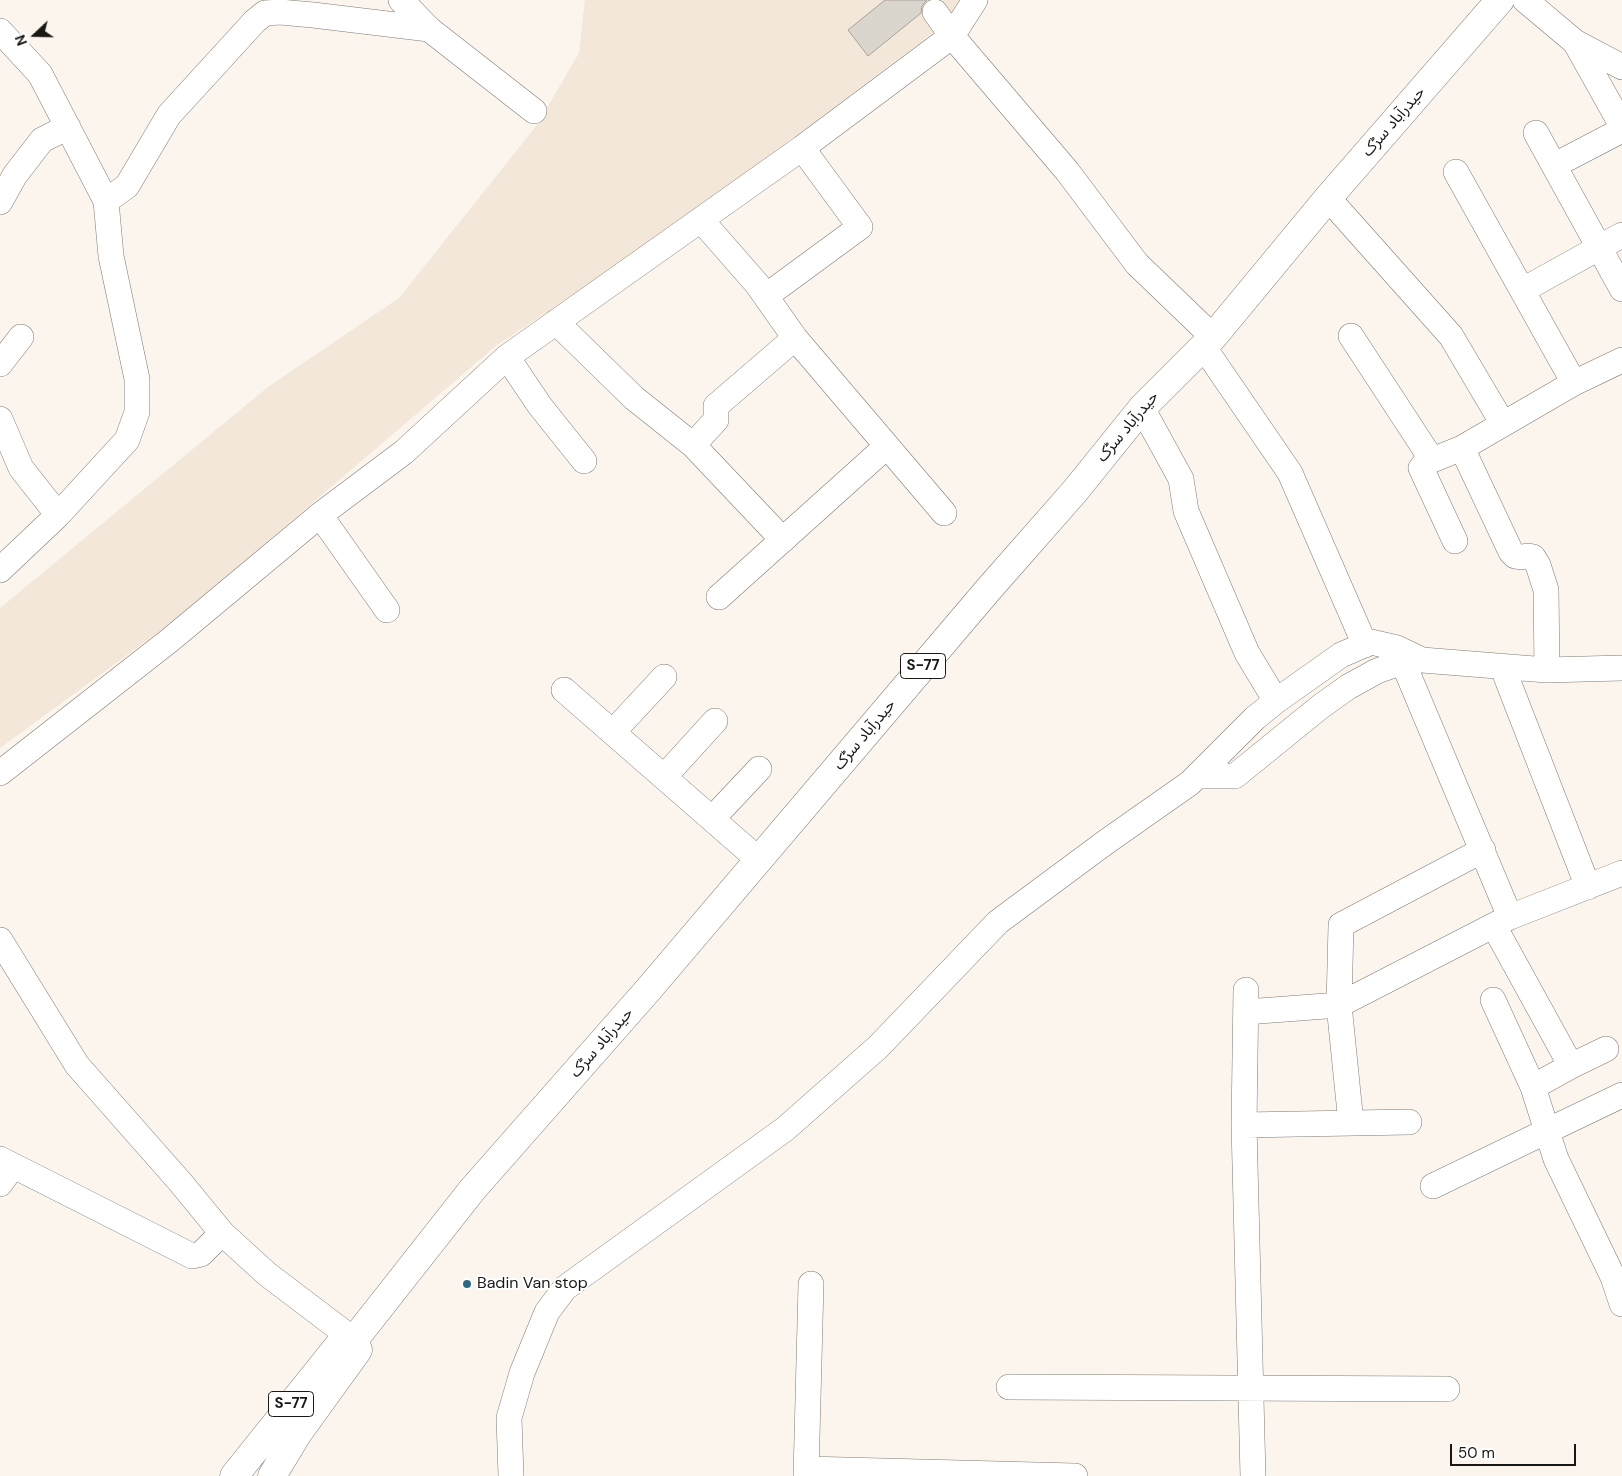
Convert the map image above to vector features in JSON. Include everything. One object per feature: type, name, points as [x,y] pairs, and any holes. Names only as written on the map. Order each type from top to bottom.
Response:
[{"type":"main road","name":"حیدرآباد سڑک","points":[[234,1476],[339,1345],[354,1340],[472,1190],[648,990],[975,605],[1075,491],[1142,408],[1208,342],[1328,198],[1500,0]]},
{"type":"main road","name":"حیدرآباد سڑک","points":[[272,1476],[298,1433],[358,1350],[354,1340]]},
{"type":"street","points":[[348,19],[366,0]]},
{"type":"street","points":[[401,0],[428,29],[534,111]]},
{"type":"street","points":[[0,773],[170,640],[320,515],[404,452],[507,357],[802,148],[952,36],[975,0]]},
{"type":"street","points":[[1525,0],[1576,42],[1622,67]]},
{"type":"street","points":[[106,201],[127,186],[169,115],[255,21],[258,6],[280,12],[428,29]]},
{"type":"street","points":[[935,12],[952,36],[1067,171],[1137,264],[1208,342],[1290,473],[1365,645]]},
{"type":"street","points":[[0,31],[40,74],[106,201],[110,256],[137,379],[137,412],[127,440],[58,515],[0,570]]},
{"type":"street","points":[[1555,165],[1622,128],[1576,42]]},
{"type":"street","points":[[0,202],[16,175],[42,140],[68,127]]},
{"type":"street","points":[[1536,133],[1622,289]]},
{"type":"street","points":[[766,296],[860,227],[802,148]]},
{"type":"street","points":[[1456,172],[1574,383]]},
{"type":"street","points":[[1328,198],[1451,336],[1503,424]]},
{"type":"street","points":[[701,220],[766,296],[795,338],[944,513]]},
{"type":"street","points":[[1522,290],[1622,235]]},
{"type":"street","points":[[556,322],[634,398],[693,444],[783,540]]},
{"type":"street","points":[[1351,336],[1432,460]]},
{"type":"street","points":[[0,364],[21,337]]},
{"type":"street","points":[[693,444],[716,420],[716,406],[795,338]]},
{"type":"street","points":[[507,357],[540,406],[584,461]]},
{"type":"street","points":[[1455,541],[1422,468],[1425,463],[1462,448],[1574,383],[1622,360]]},
{"type":"street","points":[[1142,408],[1181,479],[1186,512],[1247,653],[1276,701]]},
{"type":"street","points":[[0,419],[22,468],[58,515]]},
{"type":"street","points":[[718,597],[887,446]]},
{"type":"street","points":[[1462,448],[1511,552],[1515,556],[1533,557],[1538,564],[1546,590],[1547,670]]},
{"type":"street","points":[[320,515],[387,610]]},
{"type":"street","points":[[511,1476],[509,1418],[522,1373],[547,1312],[565,1288],[785,1129],[878,1046],[998,922],[1190,783],[1255,718],[1276,701],[1341,655],[1371,642],[1407,656],[1502,666],[1547,670],[1622,668]]},
{"type":"street","points":[[1197,776],[1235,776],[1320,707],[1348,687],[1407,656]]},
{"type":"street","points":[[1407,656],[1483,850],[1502,922],[1571,1066]]},
{"type":"street","points":[[1502,666],[1588,887]]},
{"type":"street","points":[[612,732],[664,677]]},
{"type":"street","points":[[564,690],[759,860]]},
{"type":"street","points":[[664,777],[716,722]]},
{"type":"street","points":[[712,819],[759,769]]},
{"type":"street","points":[[1351,1123],[1339,1005],[1341,925],[1483,850]]},
{"type":"street","points":[[1253,1476],[1244,1125],[1246,1001],[1339,1005],[1502,922],[1622,873]]},
{"type":"street","points":[[0,940],[77,1065],[222,1232],[268,1274],[354,1340]]},
{"type":"street","points":[[1493,1000],[1533,1087],[1556,1159],[1617,1278],[1622,1304]]},
{"type":"street","points":[[1533,1087],[1606,1049]]},
{"type":"street","points":[[1433,1186],[1622,1095]]},
{"type":"street","points":[[1244,1125],[1410,1122]]},
{"type":"street","points":[[4,1170],[192,1256],[201,1254],[222,1232]]},
{"type":"street","points":[[811,1284],[806,1472],[1075,1476]]},
{"type":"street","points":[[1009,1386],[1447,1389]]},
{"type":"shaded area","points":[[585,0],[969,0],[953,18],[666,233],[497,345],[179,617],[0,748],[0,608],[268,387],[399,298],[537,125],[579,53]]},
{"type":"building","points":[[885,0],[927,0],[922,6],[921,13],[868,56],[848,30]]},
{"type":"place","name":"Badin Van stop","points":[[467,1284]]}]
